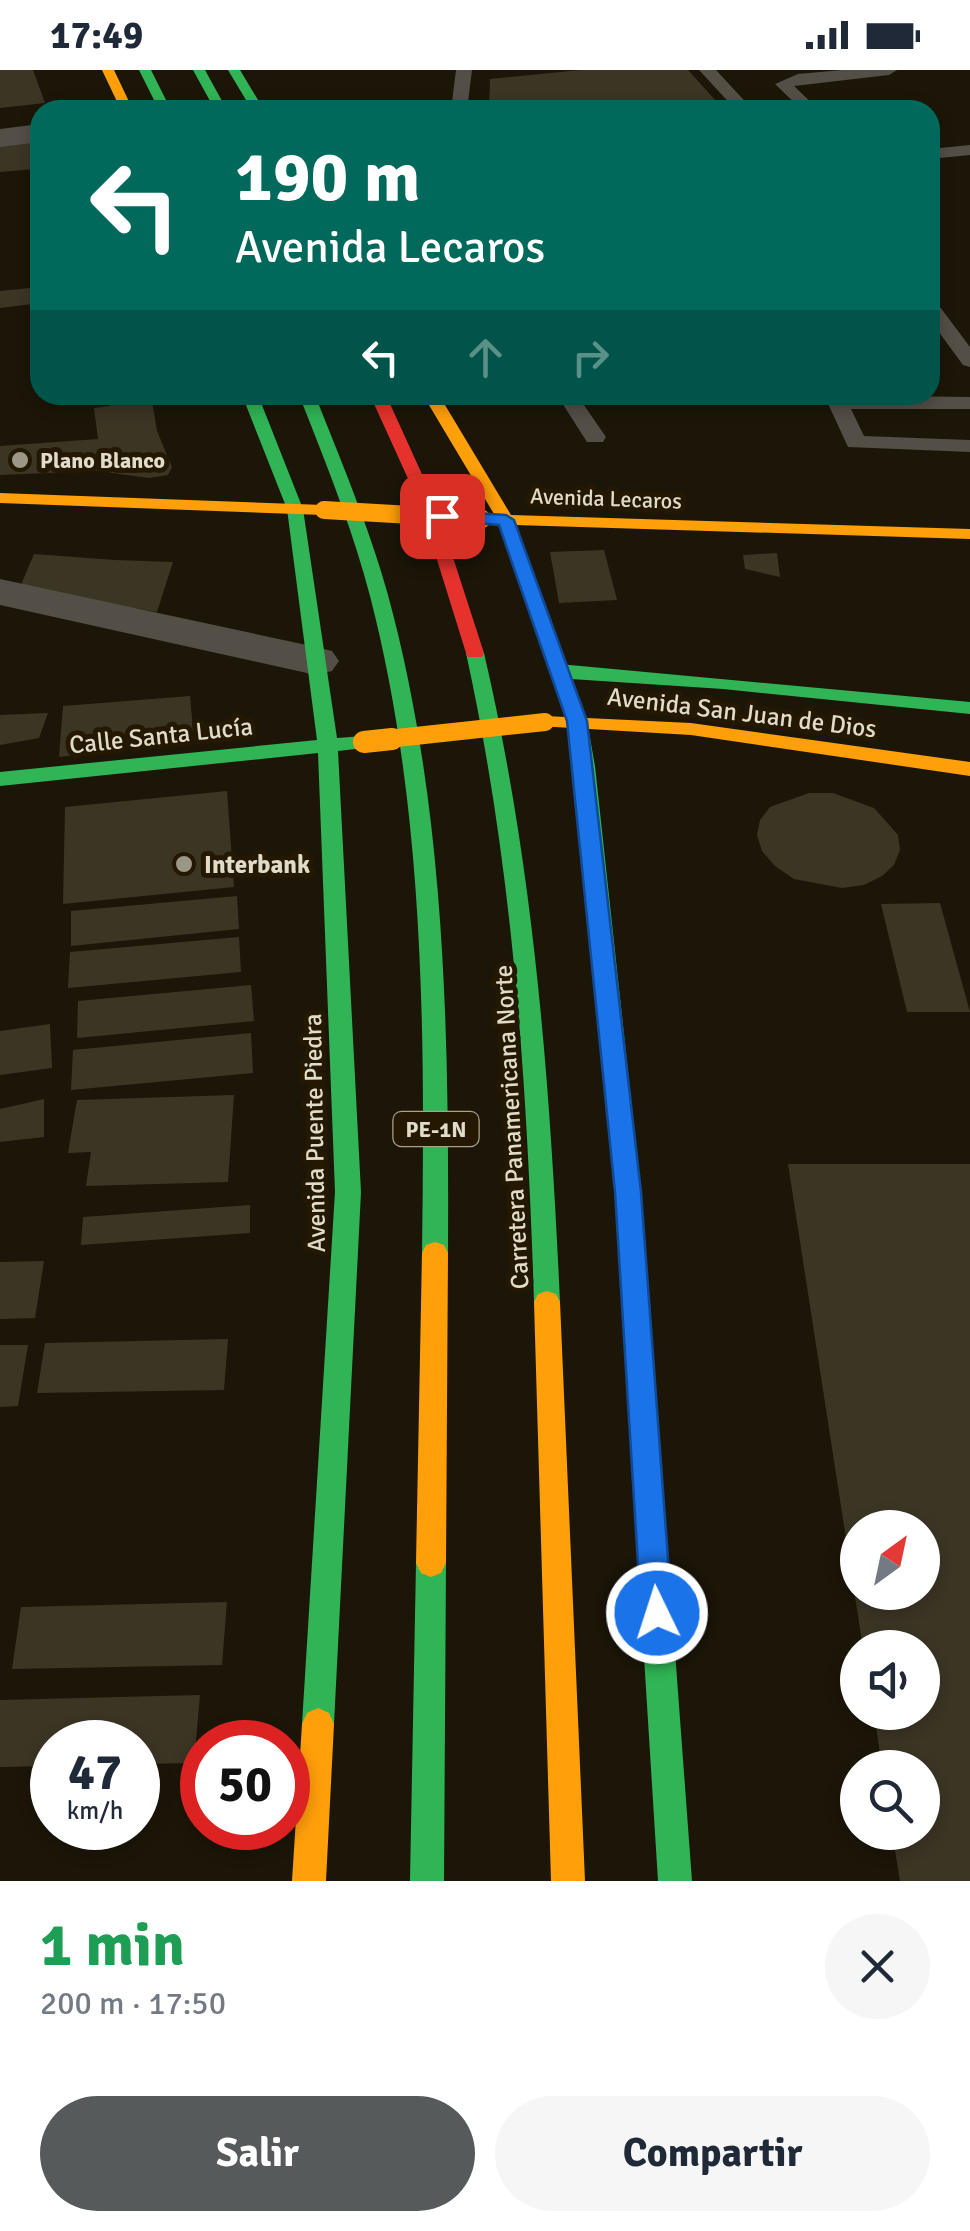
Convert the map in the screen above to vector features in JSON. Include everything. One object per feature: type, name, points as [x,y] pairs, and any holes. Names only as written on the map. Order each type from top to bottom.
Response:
[{"type":"main road","points":[[108,70],[122,100]]},
{"type":"main road","points":[[145,70],[160,100]]},
{"type":"main road","points":[[199,70],[216,100]]},
{"type":"main road","points":[[234,70],[252,100]]},
{"type":"main road","name":"Avenida Puente Piedra","points":[[254,405],[294,509],[289,544],[316,662],[328,747],[348,1192],[309,1881]]},
{"type":"main road","name":"PE-1N","points":[[310,405],[343,483],[378,591],[415,786],[424,886],[437,1158],[427,1881]]},
{"type":"main road","name":"Carretera Panamericana Norte","points":[[383,405],[425,497],[466,618],[507,779],[521,868],[538,1046],[568,1881]]},
{"type":"main road","points":[[438,405],[499,492],[577,721],[628,1192],[675,1881]]},
{"type":"main road","name":"Avenida Lecaros","points":[[0,498],[506,520],[970,534]]},
{"type":"main road","name":"Avenida San Juan de Dios","points":[[560,672],[723,683],[970,708]]},
{"type":"main road","name":"Avenida San Juan de Dios","points":[[328,747],[577,721],[691,729],[970,770]]},
{"type":"main road","name":"Calle Santa Lucía","points":[[0,779],[328,747]]},
{"type":"street","points":[[0,138],[30,134]]},
{"type":"street","points":[[0,592],[316,662]]},
{"type":"lane","points":[[460,100],[464,70]]},
{"type":"lane","points":[[706,70],[735,100]]},
{"type":"lane","points":[[801,100],[784,84],[798,79],[889,70]]},
{"type":"lane","points":[[940,153],[970,150]]},
{"type":"lane","points":[[940,320],[970,361]]},
{"type":"lane","points":[[940,402],[970,403]]},
{"type":"lane","points":[[574,405],[594,437]]},
{"type":"lane","points":[[840,405],[856,442],[970,446]]},
{"type":"building","points":[[0,70],[33,70],[44,100],[0,108]]},
{"type":"building","points":[[580,70],[688,70],[715,100],[489,100],[490,79]]},
{"type":"building","points":[[30,142],[30,169],[0,172],[0,145]]},
{"type":"building","points":[[30,288],[30,304],[0,308],[0,291]]},
{"type":"building","points":[[153,405],[157,431],[172,467],[168,475],[149,478],[97,471],[0,475],[0,446],[98,439],[94,408]]},
{"type":"building","points":[[604,550],[617,600],[559,603],[550,552]]},
{"type":"building","points":[[777,553],[780,577],[745,569],[743,555]]},
{"type":"building","points":[[34,554],[173,562],[157,612],[20,587]]},
{"type":"building","points":[[190,696],[194,742],[59,757],[63,706]]},
{"type":"building","points":[[48,713],[39,738],[0,745],[0,715]]},
{"type":"building","points":[[227,791],[234,887],[63,904],[65,807]]},
{"type":"building","points":[[809,793],[833,793],[874,808],[898,835],[900,850],[894,865],[864,885],[842,888],[794,879],[775,866],[762,851],[757,835],[760,820],[770,807]]},
{"type":"building","points":[[237,896],[239,929],[71,946],[71,911]]},
{"type":"building","points":[[940,903],[970,1012],[907,1012],[881,904]]},
{"type":"building","points":[[239,937],[241,972],[68,988],[70,952]]},
{"type":"building","points":[[251,985],[254,1021],[77,1038],[78,1001]]},
{"type":"building","points":[[50,1024],[52,1068],[0,1075],[0,1031]]},
{"type":"building","points":[[251,1033],[253,1073],[71,1090],[73,1050]]},
{"type":"building","points":[[234,1095],[228,1182],[86,1186],[91,1152],[68,1153],[77,1100]]},
{"type":"building","points":[[44,1099],[44,1137],[0,1142],[0,1109]]},
{"type":"building","points":[[788,1164],[970,1164],[970,1881],[900,1881],[895,1850],[940,1850],[940,1750],[879,1750],[877,1730],[940,1730],[940,1630],[860,1630],[857,1610],[940,1610],[940,1510],[842,1510]]},
{"type":"building","points":[[250,1205],[250,1233],[81,1245],[83,1217]]},
{"type":"building","points":[[44,1261],[35,1318],[0,1319],[0,1262]]},
{"type":"building","points":[[228,1339],[224,1390],[37,1393],[45,1343]]},
{"type":"building","points":[[0,1345],[28,1345],[18,1406],[0,1407]]},
{"type":"building","points":[[227,1602],[222,1665],[12,1669],[21,1607]]},
{"type":"building","points":[[200,1695],[198,1720],[180,1720],[180,1763],[160,1764],[160,1720],[30,1720],[30,1766],[0,1767],[0,1700]]},
{"type":"traffic: fast","points":[[145,70],[160,100]]},
{"type":"traffic: fast","points":[[199,70],[216,100]]},
{"type":"traffic: fast","points":[[234,70],[252,100]]},
{"type":"traffic: fast","points":[[254,405],[295,509],[328,747],[348,1192],[318,1724]]},
{"type":"traffic: fast","points":[[311,405],[379,595],[414,780],[433,1016],[435,1253]]},
{"type":"traffic: fast","points":[[475,653],[508,813],[528,975],[547,1302]]},
{"type":"traffic: fast","points":[[559,670],[577,721],[585,766],[628,1192],[675,1881]]},
{"type":"traffic: fast","points":[[560,672],[723,683],[970,708]]},
{"type":"traffic: fast","points":[[0,779],[364,742]]},
{"type":"traffic: fast","points":[[427,1881],[431,1563]]},
{"type":"traffic: slow","points":[[108,70],[122,100]]},
{"type":"traffic: slow","points":[[437,405],[506,520],[559,670]]},
{"type":"traffic: slow","points":[[0,498],[324,510]]},
{"type":"traffic: slow","points":[[324,510],[482,519]]},
{"type":"traffic: slow","points":[[482,519],[970,534]]},
{"type":"traffic: slow","points":[[545,722],[691,729],[970,769]]},
{"type":"traffic: slow","points":[[364,742],[545,722]]},
{"type":"traffic: slow","points":[[431,1563],[435,1253]]},
{"type":"traffic: slow","points":[[547,1302],[568,1881]]},
{"type":"traffic: slow","points":[[309,1881],[318,1724]]},
{"type":"traffic: jam","points":[[383,405],[428,505],[475,653]]},
{"type":"place","name":"Plano Blanco","points":[[20,460]]},
{"type":"place","name":"Interbank","points":[[184,864]]},
{"type":"route","points":[[442,516],[506,520],[577,721],[585,766],[628,1192],[657,1613]]}]
